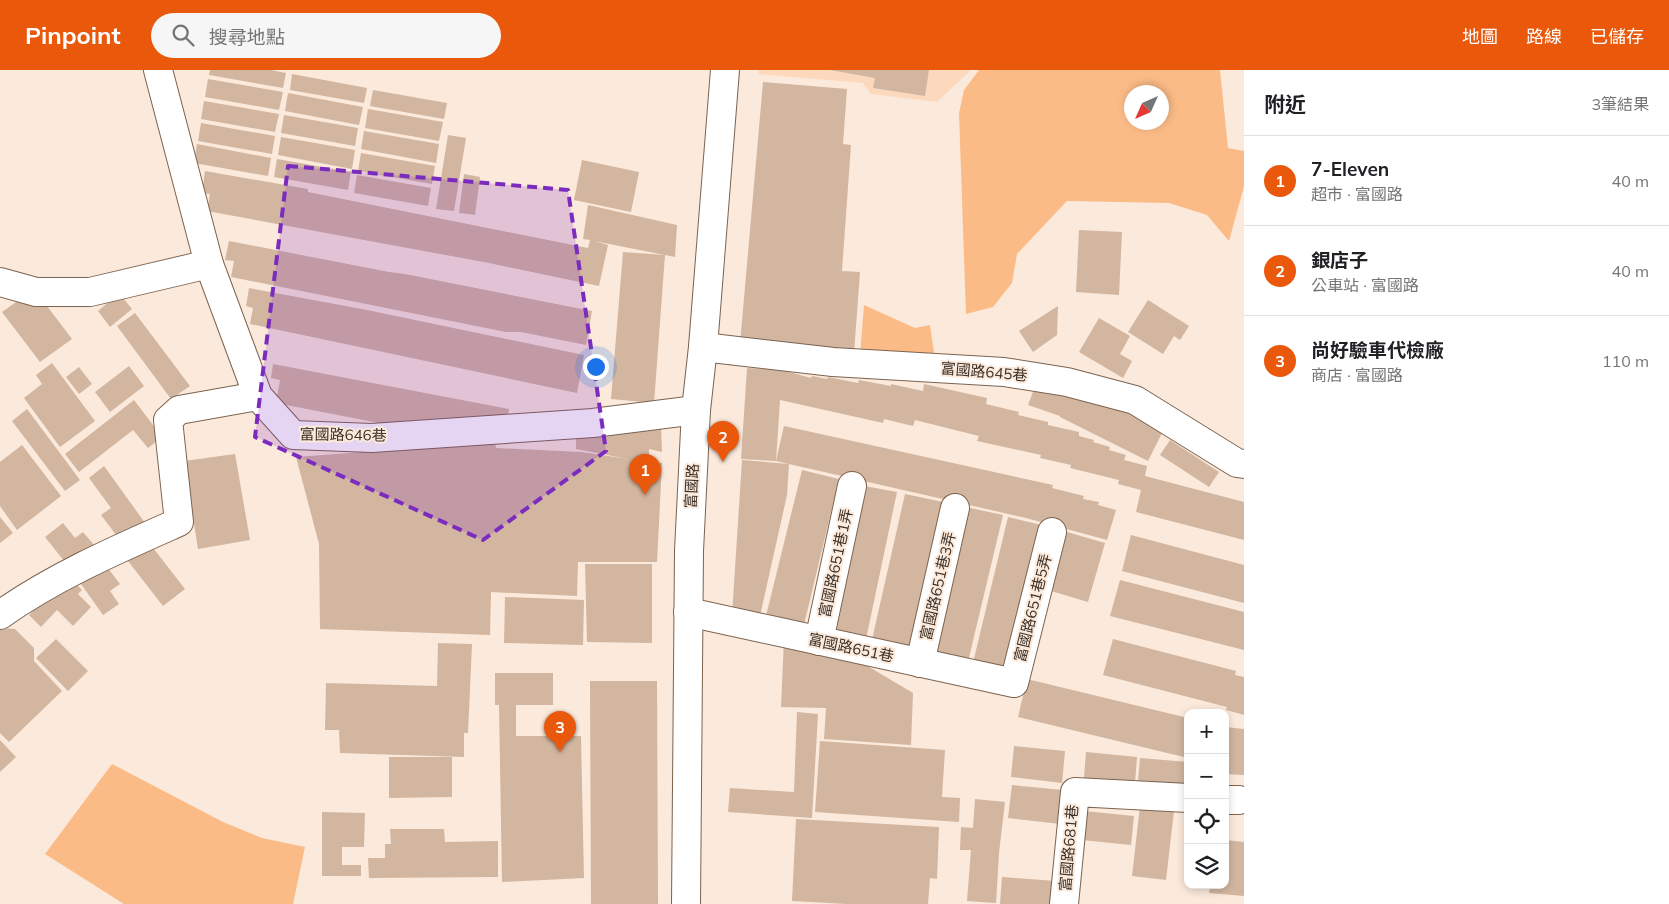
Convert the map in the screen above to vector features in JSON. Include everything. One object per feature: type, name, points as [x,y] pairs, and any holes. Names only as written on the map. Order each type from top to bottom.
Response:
[{"type":"street","name":"富國路646巷","points":[[158,70],[209,264],[258,396],[293,435],[372,438],[593,423],[696,410]]},
{"type":"street","name":"富國路","points":[[686,904],[689,551],[696,410],[703,347],[725,70]]},
{"type":"street","points":[[0,282],[36,292],[90,292],[209,264]]},
{"type":"street","name":"富國路645巷","points":[[703,347],[833,362],[1004,372],[1067,382],[1135,400],[1237,463],[1244,464]]},
{"type":"street","points":[[0,615],[29,594],[118,549],[179,522],[168,420],[179,410],[258,396]]},
{"type":"street","name":"富國路651巷1弄","points":[[819,641],[852,486]]},
{"type":"street","name":"富國路651巷3弄","points":[[920,663],[955,508]]},
{"type":"street","name":"富國路651巷5弄","points":[[1014,683],[1052,532]]},
{"type":"street","name":"富國路651巷","points":[[688,612],[1014,683]]},
{"type":"street","name":"富國路681巷","points":[[1064,904],[1075,792],[1184,798]]},
{"type":"highlighted area","points":[[288,166],[568,190],[606,451],[483,540],[255,437]]},
{"type":"shaded area","points":[[758,70],[971,70],[937,102],[871,94],[863,83],[759,74]]},
{"type":"shaded area","points":[[979,70],[1220,70],[1228,148],[1244,151],[1244,186],[1229,241],[1207,215],[1169,203],[1067,201],[1017,254],[1012,283],[993,307],[966,314],[959,113],[964,90]]},
{"type":"shaded area","points":[[864,305],[915,328],[930,325],[935,360],[860,355]]},
{"type":"shaded area","points":[[112,764],[223,822],[262,838],[305,847],[293,904],[124,904],[45,854]]},
{"type":"building","points":[[210,70],[271,70],[286,73],[283,88],[209,75]]},
{"type":"building","points":[[830,70],[929,70],[925,96],[873,88],[875,78]]},
{"type":"building","points":[[292,74],[367,88],[364,103],[290,90]]},
{"type":"building","points":[[208,79],[283,92],[279,110],[205,97]]},
{"type":"building","points":[[763,82],[847,89],[843,144],[851,145],[842,271],[860,272],[854,353],[740,344]]},
{"type":"building","points":[[373,90],[447,103],[444,119],[370,106]]},
{"type":"building","points":[[288,93],[363,107],[359,125],[285,111]]},
{"type":"building","points":[[204,101],[279,114],[275,132],[201,119]]},
{"type":"building","points":[[368,109],[443,122],[439,141],[365,128]]},
{"type":"building","points":[[284,115],[358,128],[355,146],[281,133]]},
{"type":"building","points":[[201,123],[275,136],[272,154],[198,141]]},
{"type":"building","points":[[364,131],[439,144],[436,163],[361,149]]},
{"type":"building","points":[[448,135],[466,138],[454,211],[436,209]]},
{"type":"building","points":[[281,137],[355,150],[352,169],[278,155]]},
{"type":"building","points":[[197,144],[271,158],[268,176],[194,163]]},
{"type":"building","points":[[361,153],[435,166],[432,184],[358,171]]},
{"type":"building","points":[[277,159],[351,172],[348,190],[274,177]]},
{"type":"building","points":[[582,160],[639,172],[631,212],[574,200]]},
{"type":"building","points":[[205,171],[308,189],[308,192],[588,248],[590,240],[583,239],[588,205],[677,225],[675,257],[594,241],[608,245],[599,286],[489,263],[207,211],[210,194],[202,193]]},
{"type":"building","points":[[464,174],[480,177],[475,215],[459,213]]},
{"type":"building","points":[[357,175],[431,188],[428,206],[354,193]]},
{"type":"building","points":[[1079,230],[1122,232],[1119,295],[1076,292]]},
{"type":"building","points":[[229,241],[592,311],[586,345],[521,332],[506,332],[231,277],[234,261],[225,260]]},
{"type":"building","points":[[623,252],[665,255],[654,403],[611,399]]},
{"type":"building","points":[[249,288],[367,310],[584,355],[577,393],[250,324],[253,308],[246,306]]},
{"type":"building","points":[[119,293],[132,309],[110,327],[98,311]]},
{"type":"building","points":[[19,300],[47,306],[72,339],[40,362],[2,312]]},
{"type":"building","points":[[1148,300],[1189,326],[1180,340],[1174,336],[1163,354],[1128,332]]},
{"type":"building","points":[[1058,306],[1057,335],[1033,352],[1019,331]]},
{"type":"building","points":[[135,313],[190,386],[171,399],[117,326]]},
{"type":"building","points":[[1099,318],[1130,336],[1120,354],[1132,361],[1123,378],[1079,352]]},
{"type":"building","points":[[52,363],[95,421],[60,447],[24,398],[42,384],[36,375]]},
{"type":"building","points":[[273,364],[509,409],[507,424],[394,426],[276,403],[280,380],[271,378]]},
{"type":"building","points":[[129,366],[144,386],[110,412],[95,392]]},
{"type":"building","points":[[79,367],[92,384],[79,394],[66,377]]},
{"type":"building","points":[[747,368],[782,370],[811,378],[812,376],[827,379],[828,377],[858,383],[859,380],[891,386],[891,384],[923,391],[924,384],[987,398],[986,404],[1019,412],[1018,415],[1048,422],[1048,425],[1079,432],[1079,436],[1110,447],[1109,450],[1126,455],[1124,460],[1147,466],[1145,476],[1244,502],[1244,540],[1136,512],[1141,490],[1118,484],[1119,480],[1070,468],[1071,465],[1040,458],[1041,455],[977,441],[979,436],[915,420],[913,426],[884,419],[883,423],[780,400],[776,461],[741,459]]},
{"type":"building","points":[[1036,384],[1070,389],[1166,425],[1148,461],[1060,416],[1028,405]]},
{"type":"building","points":[[134,400],[162,437],[148,448],[133,430],[79,472],[65,454]]},
{"type":"building","points":[[27,409],[80,480],[65,491],[12,421]]},
{"type":"building","points":[[661,425],[662,452],[649,449],[649,462],[662,463],[657,562],[578,562],[577,596],[491,592],[490,635],[320,629],[319,544],[296,457],[495,442],[496,448],[582,452],[628,459],[576,449],[576,439]]},
{"type":"building","points":[[784,426],[1053,485],[1052,488],[1084,496],[1083,499],[1099,502],[1098,505],[1116,510],[1107,540],[1026,518],[776,461]]},
{"type":"building","points":[[1170,440],[1219,472],[1209,487],[1160,455]]},
{"type":"building","points":[[22,445],[61,496],[17,530],[0,506],[0,462]]},
{"type":"building","points":[[235,454],[250,540],[198,549],[184,461]]},
{"type":"building","points":[[742,460],[789,464],[787,495],[760,616],[732,615]]},
{"type":"building","points":[[104,466],[148,527],[120,540],[101,515],[111,508],[89,478]]},
{"type":"building","points":[[802,470],[839,479],[803,629],[765,620]]},
{"type":"building","points":[[859,485],[897,492],[865,644],[827,636]]},
{"type":"building","points":[[905,494],[943,502],[909,653],[871,644]]},
{"type":"building","points":[[966,507],[1003,515],[967,666],[929,657]]},
{"type":"building","points":[[0,517],[13,533],[0,543]]},
{"type":"building","points":[[1008,517],[1046,526],[1009,676],[972,667]]},
{"type":"building","points":[[63,523],[75,538],[83,532],[94,545],[68,566],[45,537]]},
{"type":"building","points":[[1067,532],[1105,543],[1088,602],[1051,591]]},
{"type":"building","points":[[1131,535],[1244,565],[1244,603],[1122,571]]},
{"type":"building","points":[[150,544],[185,589],[163,606],[128,561]]},
{"type":"building","points":[[101,559],[120,584],[110,591],[119,604],[103,615],[76,577]]},
{"type":"building","points":[[585,564],[652,564],[652,643],[587,642]]},
{"type":"building","points":[[70,578],[82,590],[78,594],[91,607],[73,626],[57,610],[41,627],[29,615],[61,582]]},
{"type":"building","points":[[1120,580],[1244,612],[1244,650],[1110,616]]},
{"type":"building","points":[[505,597],[584,600],[583,645],[504,643]]},
{"type":"building","points":[[0,628],[15,629],[34,648],[34,661],[62,691],[9,742],[0,733]]},
{"type":"building","points":[[56,639],[88,671],[68,691],[36,658]]},
{"type":"building","points":[[784,639],[859,661],[913,693],[911,745],[824,739],[826,708],[781,707]]},
{"type":"building","points":[[1113,639],[1236,671],[1235,675],[1244,677],[1244,715],[1229,711],[1229,709],[1226,709],[1227,707],[1103,675]]},
{"type":"building","points":[[438,643],[472,644],[468,733],[464,733],[464,757],[340,753],[339,730],[325,730],[326,683],[437,686]]},
{"type":"building","points":[[495,673],[553,673],[553,705],[516,705],[516,736],[581,736],[584,878],[502,882],[499,705],[495,705]]},
{"type":"building","points":[[1027,679],[1184,717],[1184,757],[1018,717]]},
{"type":"building","points":[[590,681],[657,681],[658,904],[591,904]]},
{"type":"building","points":[[797,712],[818,714],[812,818],[728,812],[730,788],[794,792]]},
{"type":"building","points":[[1229,727],[1244,729],[1244,775],[1229,774]]},
{"type":"building","points":[[0,740],[16,757],[0,772]]},
{"type":"building","points":[[820,741],[945,750],[942,797],[960,798],[959,822],[815,812]]},
{"type":"building","points":[[1014,746],[1065,751],[1062,783],[1011,777]]},
{"type":"building","points":[[1086,752],[1137,757],[1135,783],[1084,778]]},
{"type":"building","points":[[389,757],[452,757],[452,797],[389,798]]},
{"type":"building","points":[[1140,758],[1184,762],[1184,786],[1138,782]]},
{"type":"building","points":[[1012,785],[1063,790],[1060,824],[1008,818]]},
{"type":"building","points":[[975,799],[1005,802],[996,903],[967,901],[971,850],[960,850],[961,827],[973,828]]},
{"type":"building","points":[[1140,806],[1174,811],[1166,880],[1132,876]]},
{"type":"building","points":[[1084,811],[1134,816],[1131,845],[1082,840]]},
{"type":"building","points":[[322,812],[365,813],[364,847],[342,847],[342,865],[361,865],[361,876],[322,876]]},
{"type":"building","points":[[796,819],[939,827],[937,879],[930,878],[928,904],[847,904],[792,901]]},
{"type":"building","points":[[390,829],[444,829],[445,842],[498,841],[498,877],[369,878],[368,858],[385,858],[385,844],[391,844]]},
{"type":"building","points":[[1229,840],[1244,842],[1244,896],[1209,893],[1210,889],[1229,889]]},
{"type":"building","points":[[1002,877],[1055,881],[1053,904],[1000,904]]},
{"type":"place","name":"銀店子","points":[[723,462]]},
{"type":"place","name":"7-Eleven","points":[[645,495]]},
{"type":"place","name":"尚好驗車代檢廠","points":[[560,752]]}]
